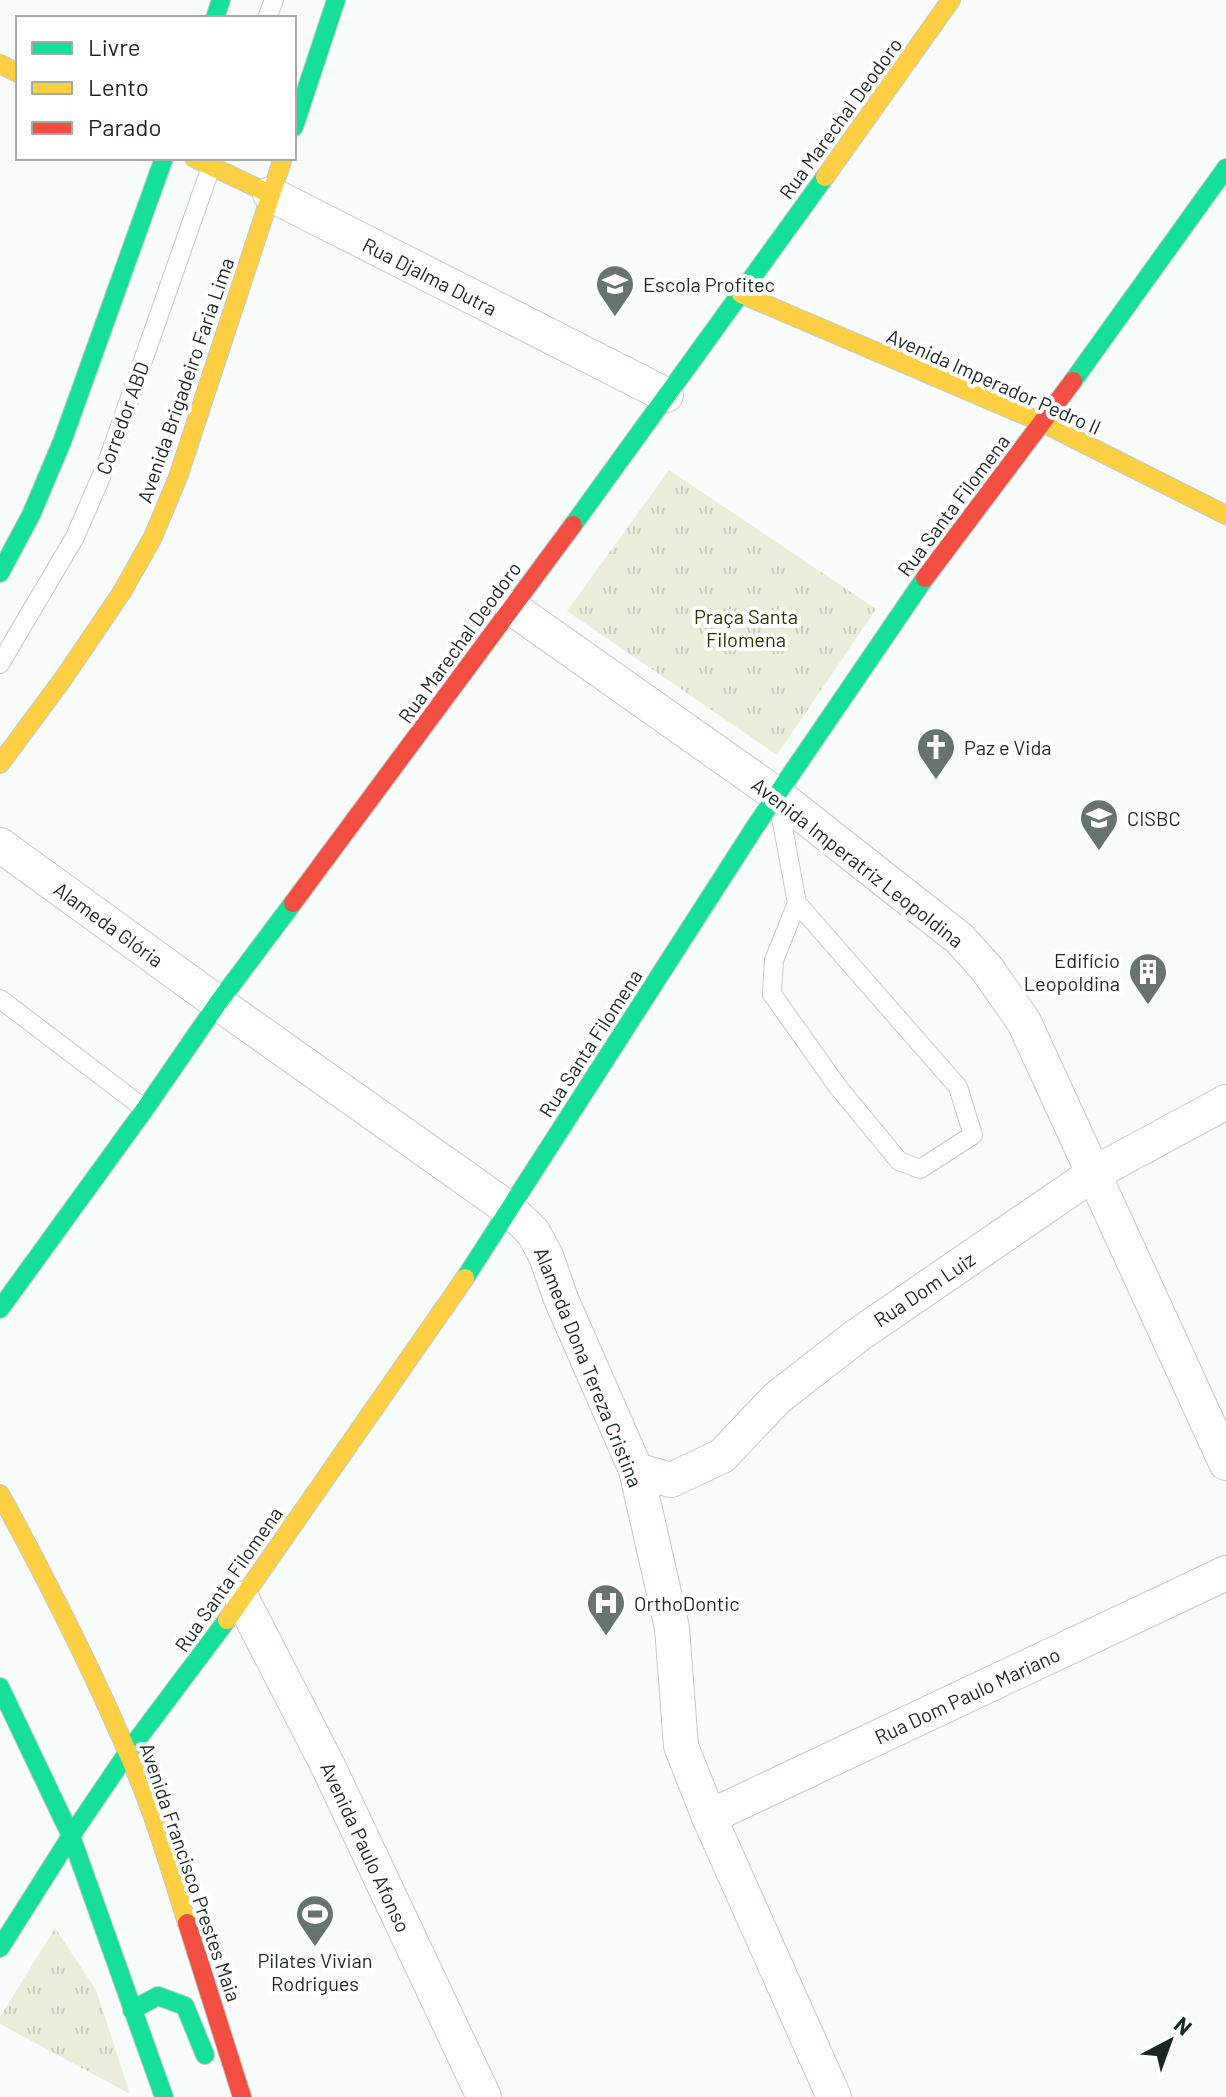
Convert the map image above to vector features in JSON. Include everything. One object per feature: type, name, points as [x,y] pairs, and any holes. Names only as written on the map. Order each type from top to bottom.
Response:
[{"type":"main road","points":[[296,121],[336,0]]},
{"type":"main road","name":"Rua Marechal Deodoro","points":[[0,1309],[218,1003],[512,608],[951,0]]},
{"type":"main road","points":[[0,573],[31,515],[62,442],[163,160]]},
{"type":"main road","name":"Avenida Brigadeiro Faria Lima","points":[[0,764],[122,592],[153,537],[178,477],[282,160]]},
{"type":"main road","name":"Rua Djalma Dutra","points":[[213,162],[270,194]]},
{"type":"main road","name":"Rua Santa Filomena","points":[[0,1948],[128,1752],[242,1599],[509,1209],[777,795],[943,552],[1043,423],[1226,168]]},
{"type":"main road","name":"Avenida Imperador Pedro II","points":[[741,294],[1043,423],[1226,515]]},
{"type":"main road","name":"Avenida Francisco Prestes Maia","points":[[0,1494],[46,1577],[128,1752],[156,1825],[242,2097]]},
{"type":"main road","points":[[0,1687],[71,1836],[164,2097]]},
{"type":"main road","points":[[132,2010],[158,1996],[185,2006],[211,2069]]},
{"type":"street","name":"Rua Djalma Dutra","points":[[270,194],[666,395]]},
{"type":"street","name":"Avenida Imperatriz Leopoldina","points":[[512,608],[777,795],[960,939],[987,969],[1024,1022],[1226,1463]]},
{"type":"street","name":"Alameda Glória","points":[[0,845],[218,1003]]},
{"type":"street","name":"Alameda Dona Tereza Cristina","points":[[218,1003],[509,1209],[533,1232],[636,1470],[672,1628],[681,1746],[709,1817],[834,2097]]},
{"type":"street","name":"Rua Dom Luiz","points":[[636,1470],[671,1480],[722,1456],[777,1398],[858,1335],[1093,1174],[1226,1102]]},
{"type":"street","name":"Rua Dom Paulo Mariano","points":[[709,1817],[1226,1573]]},
{"type":"street","name":"Avenida Paulo Afonso","points":[[242,1599],[328,1766],[484,2097]]},
{"type":"lane","name":"Corredor ABD","points":[[0,664],[75,537],[107,463],[213,162]]},
{"type":"lane","points":[[777,795],[797,903],[958,1087],[973,1135],[920,1169],[899,1161],[838,1087],[772,994],[774,960],[797,903]]},
{"type":"lane","points":[[0,999],[145,1109]]},
{"type":"green space","name":"Praça Santa Filomena","points":[[669,470],[876,609],[777,755],[567,611]]},
{"type":"green space","points":[[55,1928],[96,1990],[130,2094],[0,2024],[0,2017]]},
{"type":"traffic: fast","points":[[216,16],[221,0]]},
{"type":"traffic: fast","points":[[296,121],[336,0]]},
{"type":"traffic: fast","points":[[0,573],[31,515],[62,442],[163,160]]},
{"type":"traffic: fast","points":[[1073,381],[1226,168]]},
{"type":"traffic: fast","points":[[573,525],[825,177]]},
{"type":"traffic: fast","points":[[465,1278],[755,827],[925,578]]},
{"type":"traffic: fast","points":[[0,1309],[293,903]]},
{"type":"traffic: fast","points":[[0,1948],[128,1752],[227,1620]]},
{"type":"traffic: fast","points":[[0,1687],[71,1836],[164,2097]]},
{"type":"traffic: fast","points":[[132,2010],[158,1996],[185,2006],[205,2055]]},
{"type":"traffic: slow","points":[[825,177],[951,0]]},
{"type":"traffic: slow","points":[[0,64],[16,72]]},
{"type":"traffic: slow","points":[[198,160],[270,194]]},
{"type":"traffic: slow","points":[[0,764],[122,592],[153,537],[178,477],[282,160]]},
{"type":"traffic: slow","points":[[741,294],[1043,423],[1226,515]]},
{"type":"traffic: slow","points":[[227,1620],[465,1278]]},
{"type":"traffic: slow","points":[[0,1494],[66,1621],[127,1751],[152,1815],[187,1923]]},
{"type":"traffic: jam","points":[[925,578],[1073,381]]},
{"type":"traffic: jam","points":[[293,903],[573,525]]},
{"type":"traffic: jam","points":[[187,1923],[242,2097]]},
{"type":"place","name":"Escola Profitec","points":[[615,318]]},
{"type":"place","name":"Paz e Vida","points":[[936,781]]},
{"type":"place","name":"CISBC","points":[[1099,852]]},
{"type":"place","name":"Edifício Leopoldina","points":[[1148,1006]]},
{"type":"place","name":"OrthoDontic","points":[[606,1637]]},
{"type":"place","name":"Pilates Vivian Rodrigues","points":[[315,1948]]}]
